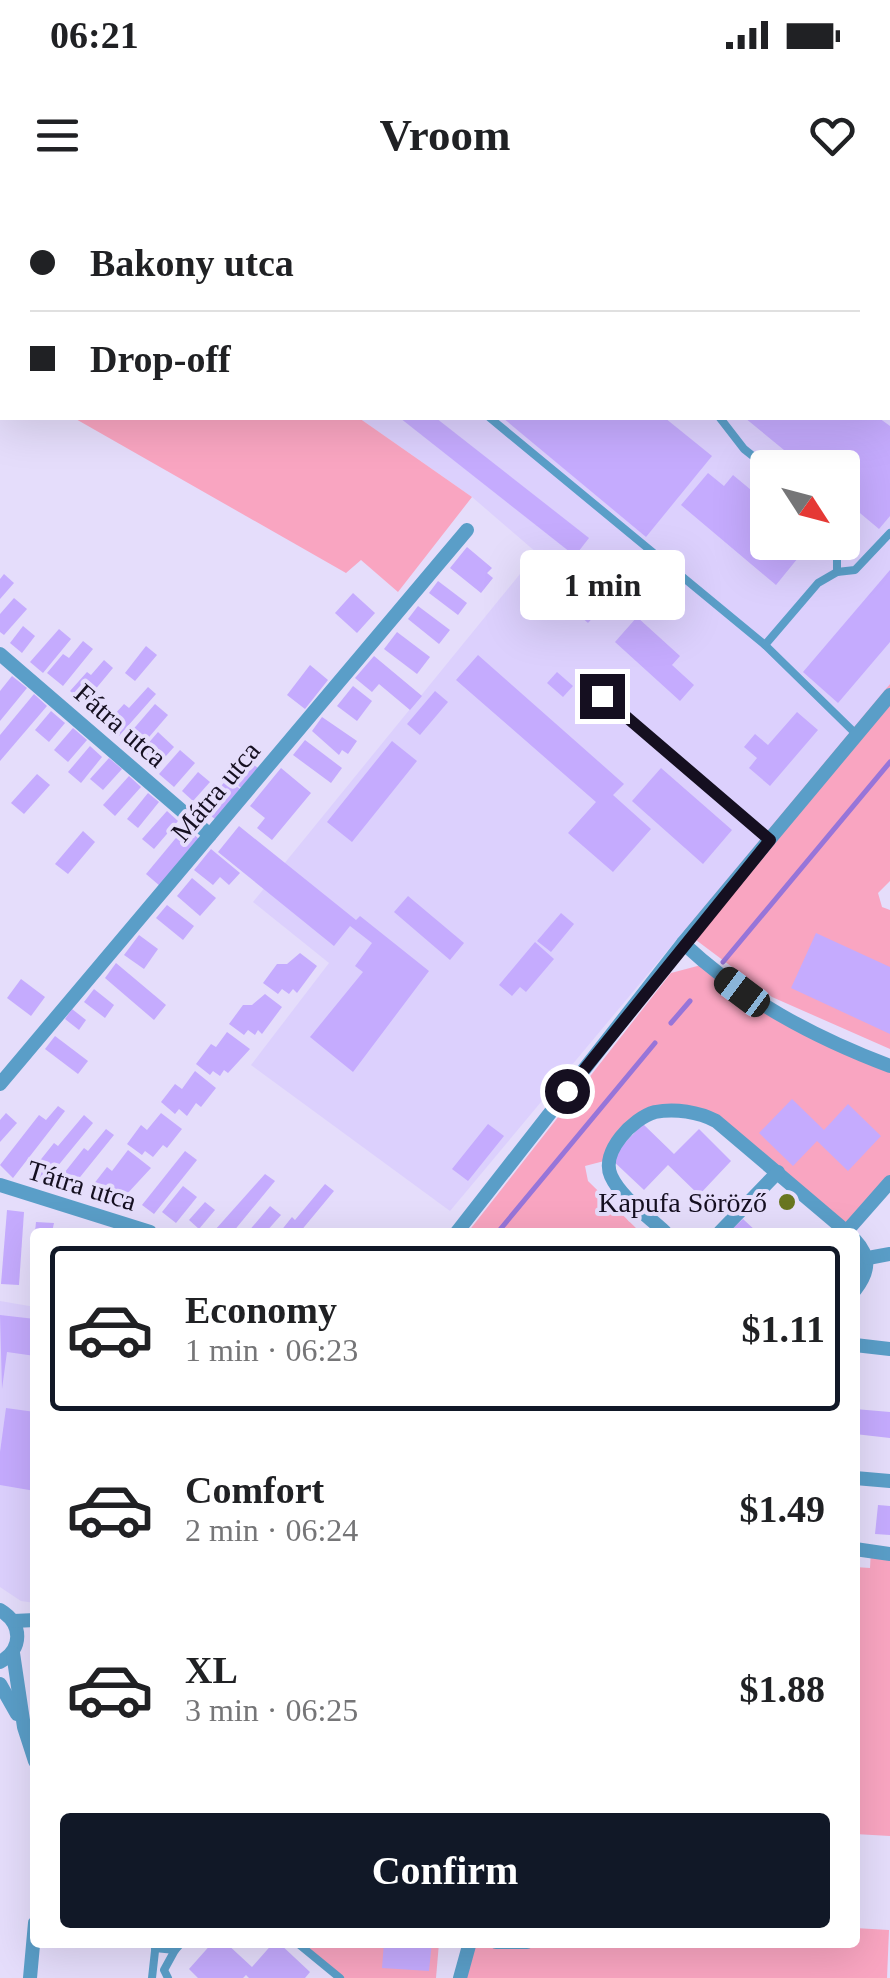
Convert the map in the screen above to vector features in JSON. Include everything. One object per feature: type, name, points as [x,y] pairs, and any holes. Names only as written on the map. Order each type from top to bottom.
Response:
[{"type":"street","name":"Mátra utca","points":[[0,1084],[468,530]]},
{"type":"street","name":"Fátra utca","points":[[0,654],[210,834]]},
{"type":"street","points":[[460,1228],[683,944],[890,695]]},
{"type":"street","points":[[683,944],[742,992],[801,1029],[890,1066]]},
{"type":"street","points":[[661,1228],[624,1193],[610,1174],[608,1160],[613,1148],[643,1117],[658,1112],[700,1113],[731,1131],[842,1228]]},
{"type":"street","points":[[724,1228],[778,1172]]},
{"type":"street","points":[[850,1228],[890,1182]]},
{"type":"street","name":"Tátra utca","points":[[0,1186],[137,1228]]},
{"type":"street","points":[[860,1247],[868,1258],[867,1271],[860,1282]]},
{"type":"street","points":[[868,1258],[890,1254]]},
{"type":"street","points":[[860,1345],[890,1348]]},
{"type":"street","points":[[860,1478],[890,1481]]},
{"type":"street","points":[[860,1550],[890,1554]]},
{"type":"street","points":[[0,1610],[14,1621],[30,1620]]},
{"type":"street","points":[[14,1621],[24,1727]]},
{"type":"street","points":[[0,1662],[15,1648],[30,1643]]},
{"type":"street","points":[[0,1684],[30,1746]]},
{"type":"street","points":[[30,1978],[33,1948]]},
{"type":"street","points":[[460,1978],[468,1948]]},
{"type":"lane","points":[[492,420],[765,645],[857,734]]},
{"type":"lane","points":[[722,420],[750,454]]},
{"type":"lane","points":[[765,645],[818,583],[866,562],[890,533]]},
{"type":"lane","points":[[837,560],[837,572]]},
{"type":"lane","points":[[602,696],[770,840]]},
{"type":"lane","points":[[152,1978],[156,1948]]},
{"type":"lane","points":[[168,1978],[164,1970],[177,1948]]},
{"type":"lane","points":[[303,1948],[340,1978]]},
{"type":"shaded area","points":[[78,420],[362,420],[472,497],[398,592],[361,560],[346,573]]},
{"type":"shaded area","points":[[362,420],[890,420],[890,684],[450,1211],[251,1065],[329,963],[253,902],[537,553],[472,497]]},
{"type":"shaded area","points":[[890,684],[890,881],[878,893],[882,907],[890,910],[890,1049],[772,997],[684,931]]},
{"type":"shaded area","points":[[705,964],[742,992],[890,1066],[890,1182],[850,1228],[841,1228],[700,1113],[643,1117],[608,1160],[585,1166],[588,1181],[636,1228],[471,1228],[671,973]]},
{"type":"shaded area","points":[[0,1301],[30,1306],[30,1602],[0,1587]]},
{"type":"shaded area","points":[[871,1550],[890,1554],[890,1836],[860,1834],[860,1567],[870,1568]]},
{"type":"shaded area","points":[[860,1928],[889,1930],[887,1978],[460,1978],[469,1948],[860,1948]]},
{"type":"shaded area","points":[[302,1948],[439,1948],[436,1978],[340,1978]]},
{"type":"building","points":[[403,420],[439,420],[589,538],[575,556]]},
{"type":"building","points":[[505,420],[667,420],[712,456],[646,537]]},
{"type":"building","points":[[747,420],[882,420],[890,426],[890,516],[879,529],[860,513],[860,450],[784,450]]},
{"type":"building","points":[[708,473],[724,486],[733,475],[750,489],[750,560],[796,560],[776,585],[681,505]]},
{"type":"building","points":[[467,547],[492,568],[487,573],[493,578],[481,593],[450,568]]},
{"type":"building","points":[[890,570],[890,642],[838,703],[803,672]]},
{"type":"building","points":[[4,574],[14,583],[0,599],[0,579]]},
{"type":"building","points":[[590,574],[613,595],[588,623],[565,602]]},
{"type":"building","points":[[438,581],[467,603],[458,615],[429,593]]},
{"type":"building","points":[[353,593],[375,613],[357,633],[335,613]]},
{"type":"building","points":[[14,598],[27,609],[4,635],[0,632],[0,614]]},
{"type":"building","points":[[418,606],[450,630],[439,644],[408,619]]},
{"type":"building","points":[[637,617],[680,656],[672,665],[694,685],[680,701],[615,642]]},
{"type":"building","points":[[23,626],[35,636],[22,653],[10,643]]},
{"type":"building","points":[[59,629],[71,639],[43,673],[30,662]]},
{"type":"building","points":[[397,632],[430,657],[417,674],[384,649]]},
{"type":"building","points":[[83,641],[93,649],[63,686],[47,673],[63,654],[69,658]]},
{"type":"building","points":[[146,646],[157,655],[135,681],[125,673]]},
{"type":"building","points":[[478,655],[624,784],[613,795],[651,829],[613,872],[568,833],[596,802],[456,680]]},
{"type":"building","points":[[374,656],[422,696],[410,710],[379,684],[372,692],[355,678]]},
{"type":"building","points":[[104,660],[113,668],[84,703],[70,691]]},
{"type":"building","points":[[310,665],[328,680],[305,709],[287,695]]},
{"type":"building","points":[[557,672],[573,686],[563,697],[547,683]]},
{"type":"building","points":[[12,676],[27,688],[0,721],[0,691]]},
{"type":"building","points":[[353,686],[372,701],[357,721],[337,706]]},
{"type":"building","points":[[148,687],[156,694],[119,736],[105,725],[124,704],[129,708]]},
{"type":"building","points":[[435,691],[448,702],[420,735],[407,724]]},
{"type":"building","points":[[34,694],[47,706],[0,761],[0,735]]},
{"type":"building","points":[[155,704],[168,715],[137,751],[124,740]]},
{"type":"building","points":[[51,711],[65,723],[49,742],[35,730]]},
{"type":"building","points":[[797,712],[818,730],[770,786],[749,768],[757,758],[744,747],[755,734],[768,745]]},
{"type":"building","points":[[322,717],[357,741],[348,754],[342,750],[339,755],[312,731]]},
{"type":"building","points":[[73,728],[87,740],[68,762],[54,750]]},
{"type":"building","points":[[158,732],[174,747],[156,767],[140,753]]},
{"type":"building","points":[[305,740],[342,768],[331,783],[293,755]]},
{"type":"building","points":[[392,741],[417,761],[352,842],[327,822]]},
{"type":"building","points":[[90,746],[102,757],[81,783],[68,772]]},
{"type":"building","points":[[180,750],[195,763],[174,787],[159,774]]},
{"type":"building","points":[[109,758],[122,769],[103,790],[90,779]]},
{"type":"building","points":[[250,762],[258,768],[241,788],[233,781]]},
{"type":"building","points":[[281,768],[311,793],[272,840],[257,828],[265,818],[250,806]]},
{"type":"building","points":[[661,768],[732,830],[703,864],[632,801]]},
{"type":"building","points":[[198,772],[210,782],[193,801],[182,791]]},
{"type":"building","points":[[37,774],[50,785],[24,814],[11,803]]},
{"type":"building","points":[[129,776],[141,787],[115,816],[103,805]]},
{"type":"building","points":[[227,779],[240,789],[215,819],[202,809]]},
{"type":"building","points":[[148,793],[159,802],[138,828],[127,819]]},
{"type":"building","points":[[167,811],[178,821],[154,849],[142,839]]},
{"type":"building","points":[[239,826],[356,920],[360,916],[429,971],[353,1072],[310,1037],[363,972],[355,966],[372,943],[350,926],[334,946],[218,852]]},
{"type":"building","points":[[185,827],[199,839],[160,886],[146,874]]},
{"type":"building","points":[[83,831],[95,842],[68,874],[55,864]]},
{"type":"building","points":[[211,849],[240,873],[229,885],[220,877],[213,885],[194,870]]},
{"type":"building","points":[[192,878],[216,898],[200,916],[177,896]]},
{"type":"building","points":[[408,896],[464,943],[450,960],[394,912]]},
{"type":"building","points":[[167,905],[194,926],[183,940],[156,918]]},
{"type":"building","points":[[561,913],[574,924],[551,952],[537,941]]},
{"type":"building","points":[[816,933],[890,967],[890,1034],[791,988]]},
{"type":"building","points":[[139,935],[158,949],[144,969],[124,955]]},
{"type":"building","points":[[535,942],[554,959],[526,992],[520,987],[512,996],[499,985]]},
{"type":"building","points":[[300,953],[317,966],[297,993],[293,989],[289,994],[282,989],[278,994],[263,983],[277,964],[287,964]]},
{"type":"building","points":[[116,963],[166,1005],[154,1020],[105,978]]},
{"type":"building","points":[[21,979],[45,997],[31,1016],[7,998]]},
{"type":"building","points":[[94,989],[114,1005],[105,1018],[84,1002]]},
{"type":"building","points":[[265,994],[282,1007],[262,1034],[248,1030],[244,1035],[229,1024],[243,1005],[252,1005]]},
{"type":"building","points":[[72,1009],[86,1020],[79,1030],[65,1019]]},
{"type":"building","points":[[227,1032],[250,1049],[228,1073],[224,1070],[220,1076],[213,1071],[210,1075],[196,1064],[211,1044],[216,1047]]},
{"type":"building","points":[[55,1036],[88,1061],[78,1074],[45,1049]]},
{"type":"building","points":[[195,1071],[216,1088],[201,1107],[196,1103],[187,1116],[179,1109],[175,1114],[161,1102],[175,1084],[182,1089]]},
{"type":"building","points":[[792,1099],[824,1130],[848,1104],[881,1136],[848,1171],[817,1141],[793,1166],[759,1133]]},
{"type":"building","points":[[58,1106],[65,1111],[13,1178],[0,1165],[39,1115],[46,1120]]},
{"type":"building","points":[[6,1113],[17,1123],[0,1142],[0,1120]]},
{"type":"building","points":[[161,1113],[182,1129],[167,1148],[163,1145],[153,1157],[145,1151],[142,1155],[127,1144],[141,1125],[147,1130]]},
{"type":"building","points":[[84,1115],[93,1123],[43,1184],[30,1173]]},
{"type":"building","points":[[488,1124],[504,1136],[468,1181],[452,1169]]},
{"type":"building","points":[[643,1124],[674,1154],[699,1129],[731,1161],[699,1195],[668,1165],[644,1190],[610,1158]]},
{"type":"building","points":[[106,1129],[114,1135],[68,1192],[57,1182],[84,1148],[88,1151]]},
{"type":"building","points":[[128,1150],[151,1168],[126,1195],[121,1191],[117,1197],[110,1192],[107,1196],[93,1185],[107,1167],[112,1171]]},
{"type":"building","points":[[185,1151],[197,1160],[154,1214],[142,1205]]},
{"type":"building","points":[[265,1174],[275,1181],[236,1228],[217,1228]]},
{"type":"building","points":[[325,1184],[334,1191],[303,1228],[283,1228],[292,1217],[295,1220]]},
{"type":"building","points":[[183,1186],[197,1197],[176,1223],[162,1212]]},
{"type":"building","points":[[205,1202],[215,1210],[200,1228],[189,1220]]},
{"type":"building","points":[[270,1206],[281,1215],[270,1228],[251,1228]]},
{"type":"building","points":[[7,1210],[24,1212],[19,1285],[1,1284]]},
{"type":"building","points":[[743,1219],[753,1228],[733,1228]]},
{"type":"building","points":[[36,1222],[54,1223],[53,1228],[35,1228]]},
{"type":"building","points":[[0,1315],[30,1318],[30,1355],[7,1352],[2,1389]]},
{"type":"building","points":[[6,1408],[30,1411],[30,1490],[0,1485]]},
{"type":"building","points":[[860,1409],[890,1412],[890,1438],[860,1435]]},
{"type":"building","points":[[878,1505],[890,1506],[890,1535],[875,1534]]},
{"type":"building","points":[[208,1948],[231,1948],[252,1967],[269,1948],[284,1948],[310,1972],[305,1978],[198,1978],[189,1969]]},
{"type":"building","points":[[384,1948],[431,1948],[429,1971],[382,1968]]},
{"type":"waterway","points":[[723,962],[890,762]]},
{"type":"waterway","points":[[671,1023],[690,1001]]},
{"type":"waterway","points":[[501,1228],[655,1043]]},
{"type":"place","name":"Kapufa Söröző","points":[[787,1202]]},
{"type":"route","points":[[567,1091],[770,840],[602,696]]}]
